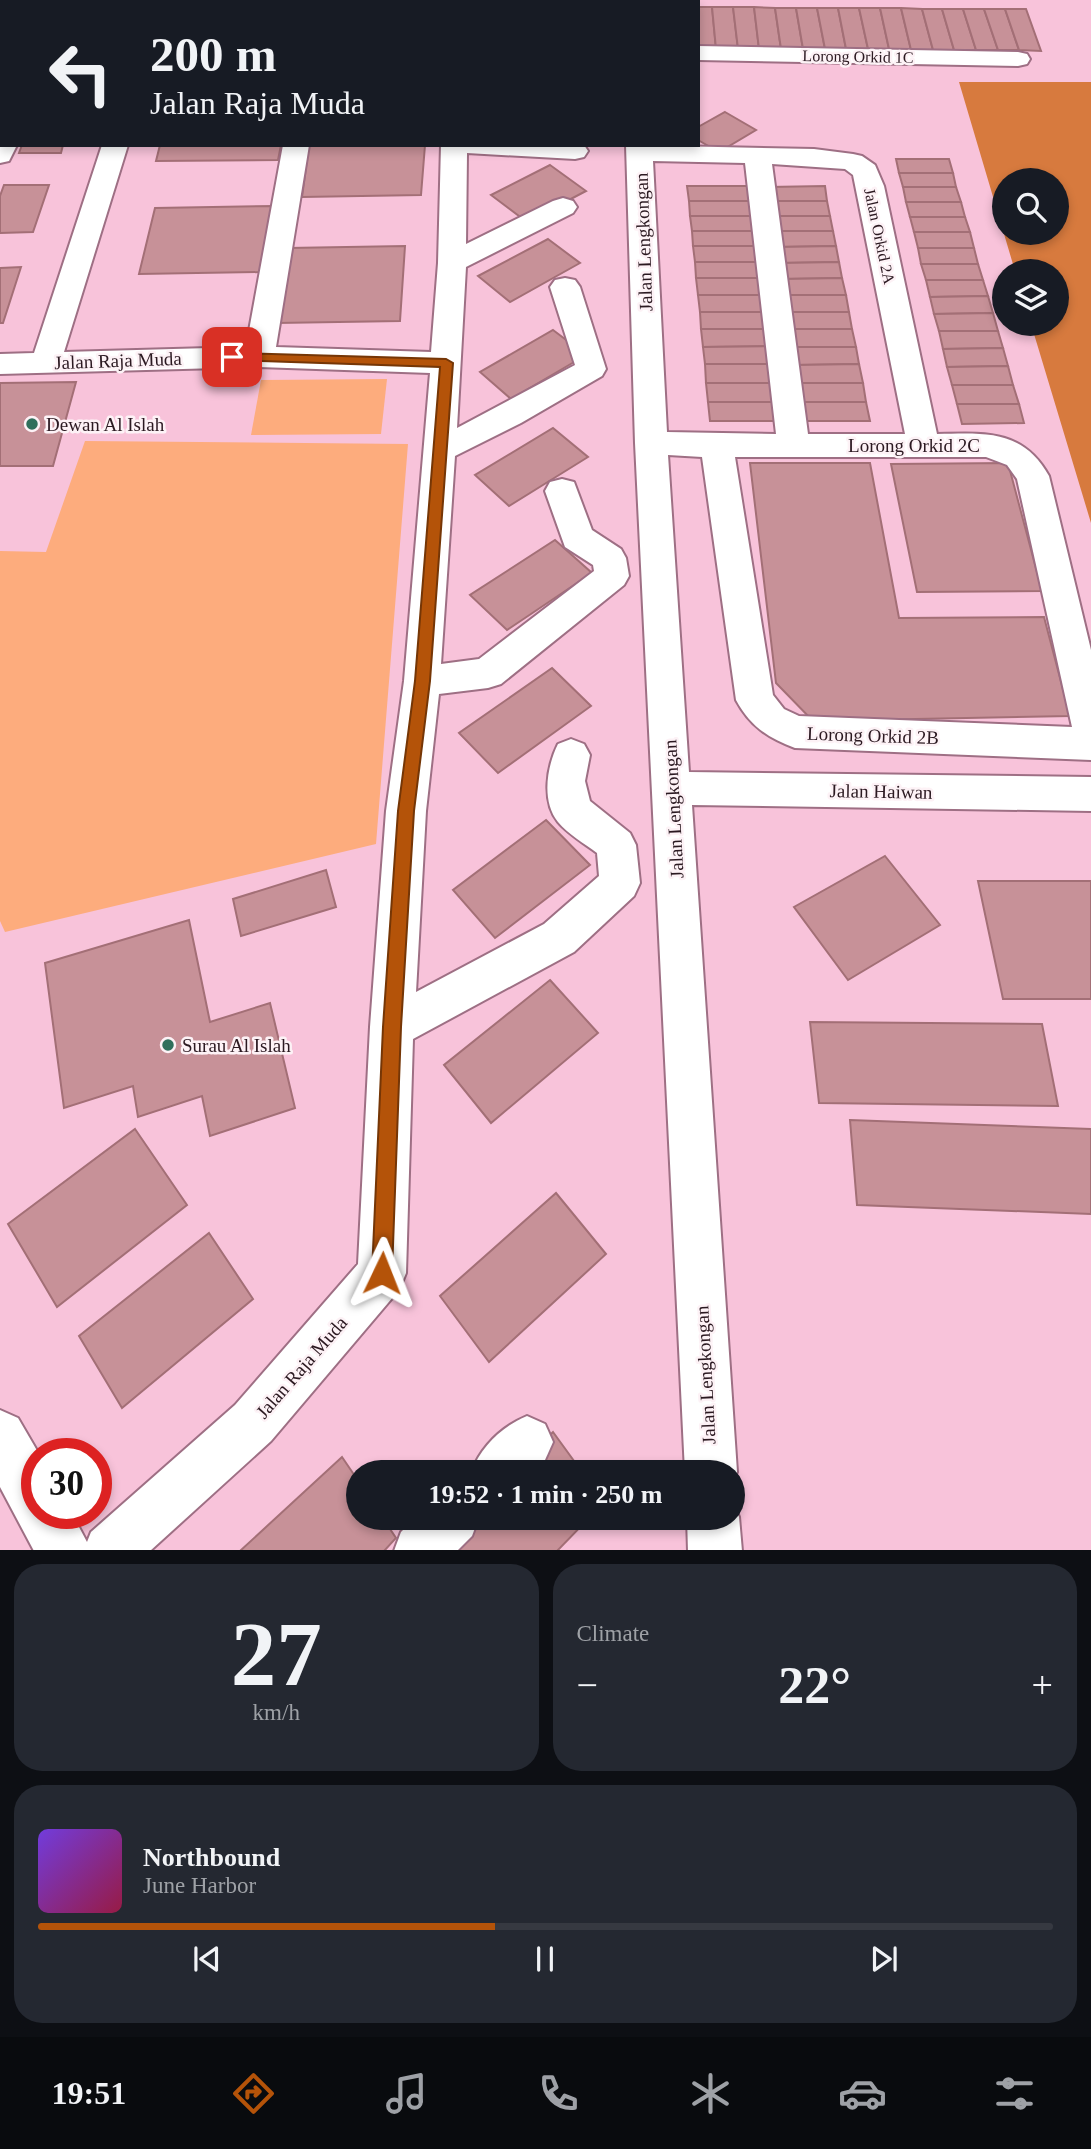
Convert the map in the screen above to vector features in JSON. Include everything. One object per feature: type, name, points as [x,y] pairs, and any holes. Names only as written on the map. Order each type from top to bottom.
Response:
[{"type":"street","name":"Lorong Orkid 1C","points":[[700,53],[1018,59]]},
{"type":"street","points":[[46,362],[113,147]]},
{"type":"street","points":[[259,356],[296,147]]},
{"type":"street","points":[[446,363],[452,263],[454,147]]},
{"type":"street","points":[[499,147],[575,151]]},
{"type":"street","name":"Jalan Orkid 2A","points":[[639,149],[758,158],[814,157],[853,162],[864,172],[870,186],[923,443]]},
{"type":"street","name":"Jalan Lengkongan","points":[[639,149],[651,443],[709,1460]]},
{"type":"street","points":[[758,158],[793,445]]},
{"type":"street","points":[[452,263],[564,208]]},
{"type":"street","points":[[438,451],[510,415],[591,369],[587,343],[572,314],[565,287]]},
{"type":"street","name":"Jalan Raja Muda","points":[[0,364],[259,356],[446,363],[422,681],[406,811],[392,1027],[382,1273],[253,1423],[110,1550]]},
{"type":"street","name":"Lorong Orkid 2C","points":[[651,443],[717,446],[923,443],[989,445],[1018,457],[1032,476],[1091,728]]},
{"type":"street","name":"Lorong Orkid 2B","points":[[717,446],[755,700],[771,720],[795,732],[1091,744]]},
{"type":"street","points":[[422,681],[488,673],[612,576],[609,558],[577,538],[562,491]]},
{"type":"street","points":[[392,1027],[559,938],[620,883],[616,845],[572,810],[566,781],[571,755]]},
{"type":"street","name":"Jalan Haiwan","points":[[671,788],[1091,794]]},
{"type":"street","points":[[0,1436],[21,1473]]},
{"type":"street","points":[[52,1529],[64,1550]]},
{"type":"street","points":[[420,1550],[440,1530]]},
{"type":"street","points":[[714,1530],[715,1550]]},
{"type":"shaded area","points":[[959,82],[1091,82],[1091,523],[1035,336],[1069,336],[1069,259],[1011,259],[1007,245],[1069,245],[1069,168],[992,168],[992,193]]},
{"type":"shaded area","points":[[387,379],[381,434],[251,435],[261,380]]},
{"type":"shaded area","points":[[85,441],[408,444],[376,844],[5,932],[0,921],[0,551],[46,552]]},
{"type":"building","points":[[700,7],[712,7],[716,49],[700,48]]},
{"type":"building","points":[[712,7],[733,7],[738,49],[716,49]]},
{"type":"building","points":[[733,7],[754,7],[759,49],[738,49]]},
{"type":"building","points":[[754,7],[775,8],[781,49],[759,49]]},
{"type":"building","points":[[775,8],[796,8],[803,49],[781,49]]},
{"type":"building","points":[[796,8],[817,8],[825,49],[803,49]]},
{"type":"building","points":[[817,8],[838,8],[846,49],[825,49]]},
{"type":"building","points":[[838,8],[859,8],[868,49],[846,49]]},
{"type":"building","points":[[859,8],[880,8],[889,49],[868,49]]},
{"type":"building","points":[[880,8],[901,8],[911,50],[889,49]]},
{"type":"building","points":[[901,8],[922,9],[933,50],[911,50]]},
{"type":"building","points":[[922,9],[942,9],[954,50],[933,50]]},
{"type":"building","points":[[942,9],[963,9],[976,50],[954,50]]},
{"type":"building","points":[[963,9],[984,9],[998,50],[976,50]]},
{"type":"building","points":[[984,9],[1005,9],[1019,50],[998,50]]},
{"type":"building","points":[[1005,9],[1026,9],[1041,51],[1019,50]]},
{"type":"building","points":[[725,112],[756,130],[719,152],[700,141],[700,126]]},
{"type":"building","points":[[21,147],[62,147],[61,153],[19,153]]},
{"type":"building","points":[[160,147],[281,147],[278,160],[156,161]]},
{"type":"building","points":[[309,147],[425,147],[421,195],[302,197]]},
{"type":"building","points":[[896,159],[949,159],[953,173],[899,173]]},
{"type":"building","points":[[550,165],[586,191],[527,222],[491,195]]},
{"type":"building","points":[[899,173],[953,173],[956,187],[903,187]]},
{"type":"building","points":[[4,185],[49,185],[33,232],[0,233],[0,196]]},
{"type":"building","points":[[687,186],[751,186],[753,201],[689,201]]},
{"type":"building","points":[[825,186],[827,201],[771,201],[769,187]]},
{"type":"building","points":[[903,187],[956,187],[961,202],[906,202]]},
{"type":"building","points":[[689,201],[753,201],[755,216],[690,216]]},
{"type":"building","points":[[771,201],[827,201],[830,216],[773,216]]},
{"type":"building","points":[[906,202],[961,202],[965,217],[910,217]]},
{"type":"building","points":[[274,206],[263,272],[139,274],[155,208]]},
{"type":"building","points":[[690,216],[755,216],[758,231],[692,231]]},
{"type":"building","points":[[773,216],[830,216],[833,231],[775,231]]},
{"type":"building","points":[[910,217],[965,217],[970,232],[914,232]]},
{"type":"building","points":[[692,231],[758,231],[760,246],[693,246]]},
{"type":"building","points":[[775,231],[833,231],[836,246],[778,247]]},
{"type":"building","points":[[914,232],[970,232],[974,248],[918,248]]},
{"type":"building","points":[[548,239],[580,263],[510,302],[478,276]]},
{"type":"building","points":[[405,246],[400,321],[277,323],[288,248]]},
{"type":"building","points":[[693,246],[760,246],[762,262],[695,262]]},
{"type":"building","points":[[836,246],[839,262],[780,263],[778,247]]},
{"type":"building","points":[[918,248],[974,248],[978,264],[921,264]]},
{"type":"building","points":[[695,262],[762,262],[764,278],[696,278]]},
{"type":"building","points":[[839,262],[842,278],[783,279],[780,263]]},
{"type":"building","points":[[921,264],[978,264],[983,280],[926,280]]},
{"type":"building","points":[[21,267],[3,323],[0,323],[0,268]]},
{"type":"building","points":[[696,278],[764,278],[767,295],[698,295]]},
{"type":"building","points":[[842,278],[846,295],[785,295],[783,279]]},
{"type":"building","points":[[926,280],[983,280],[988,296],[930,297]]},
{"type":"building","points":[[698,295],[767,295],[769,312],[700,312]]},
{"type":"building","points":[[785,295],[846,295],[849,312],[788,312]]},
{"type":"building","points":[[988,296],[992,313],[934,314],[930,297]]},
{"type":"building","points":[[700,312],[769,312],[771,329],[701,329]]},
{"type":"building","points":[[788,312],[849,312],[852,329],[791,329]]},
{"type":"building","points":[[992,313],[992,331],[939,331],[934,314]]},
{"type":"building","points":[[701,329],[771,329],[774,346],[703,347]]},
{"type":"building","points":[[791,329],[852,329],[856,347],[794,347]]},
{"type":"building","points":[[553,330],[586,355],[511,399],[480,372]]},
{"type":"building","points":[[939,331],[992,331],[992,336],[999,336],[1003,348],[943,349]]},
{"type":"building","points":[[774,346],[776,364],[705,364],[703,347]]},
{"type":"building","points":[[794,347],[856,347],[859,364],[796,365]]},
{"type":"building","points":[[1003,348],[1008,366],[947,367],[943,349]]},
{"type":"building","points":[[705,364],[776,364],[779,383],[706,383]]},
{"type":"building","points":[[859,364],[863,383],[799,383],[796,365]]},
{"type":"building","points":[[1008,366],[1013,385],[952,385],[947,367]]},
{"type":"building","name":"Dewan Al Islah","points":[[76,382],[53,466],[0,466],[0,383]]},
{"type":"building","points":[[706,383],[779,383],[782,402],[708,402]]},
{"type":"building","points":[[799,383],[863,383],[866,402],[802,402]]},
{"type":"building","points":[[952,385],[1013,385],[1019,404],[957,404]]},
{"type":"building","points":[[708,402],[782,402],[785,421],[710,421]]},
{"type":"building","points":[[802,402],[866,402],[870,421],[805,421]]},
{"type":"building","points":[[957,404],[1019,404],[1024,423],[962,424]]},
{"type":"building","points":[[553,428],[588,457],[509,506],[475,475]]},
{"type":"building","points":[[750,463],[870,463],[899,618],[1044,617],[1070,716],[813,721],[776,683]]},
{"type":"building","points":[[1008,463],[1042,591],[917,592],[891,464]]},
{"type":"building","points":[[555,540],[592,573],[507,630],[470,595]]},
{"type":"building","points":[[552,668],[591,706],[498,773],[459,733]]},
{"type":"building","points":[[546,820],[590,865],[495,938],[453,890]]},
{"type":"building","points":[[885,856],[940,925],[848,980],[794,907]]},
{"type":"building","points":[[326,870],[336,907],[241,936],[233,899]]},
{"type":"building","points":[[978,881],[1091,881],[1091,999],[1003,999]]},
{"type":"building","name":"Surau Al Islah","points":[[189,920],[210,1022],[270,1003],[295,1108],[210,1136],[202,1096],[138,1117],[133,1086],[64,1108],[45,963]]},
{"type":"building","points":[[550,980],[598,1033],[491,1123],[444,1065]]},
{"type":"building","points":[[810,1022],[1042,1024],[1058,1106],[819,1103]]},
{"type":"building","points":[[850,1120],[1091,1129],[1091,1214],[857,1205]]},
{"type":"building","points":[[135,1129],[187,1205],[57,1307],[8,1224]]},
{"type":"building","points":[[556,1193],[606,1254],[489,1362],[440,1296]]},
{"type":"building","points":[[209,1233],[253,1299],[122,1408],[79,1336]]},
{"type":"building","points":[[553,1432],[573,1460],[524,1460]]},
{"type":"building","points":[[342,1457],[346,1463],[346,1530],[391,1530],[396,1538],[385,1550],[241,1550]]},
{"type":"building","points":[[452,1530],[577,1530],[558,1550],[432,1550]]},
{"type":"place","name":"Dewan Al Islah","points":[[32,424]]},
{"type":"place","name":"Surau Al Islah","points":[[168,1045]]},
{"type":"route","points":[[232,357],[446,363],[422,681],[406,811],[392,1027],[382,1273]]}]
